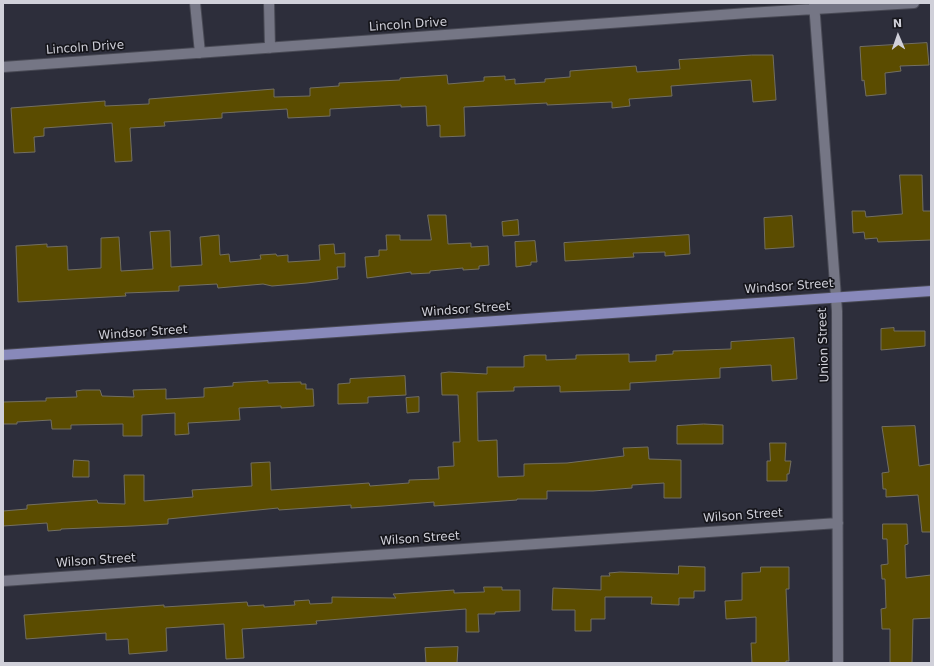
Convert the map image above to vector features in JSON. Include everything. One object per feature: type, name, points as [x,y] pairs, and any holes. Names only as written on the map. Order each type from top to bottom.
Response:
[{"type":"main road","name":"Windsor Street","points":[[3,356],[931,290]]},
{"type":"street","points":[[195,3],[200,53]]},
{"type":"street","points":[[269,3],[270,48]]},
{"type":"street","name":"Lincoln Drive","points":[[3,67],[814,6],[914,3]]},
{"type":"street","name":"Union Street","points":[[814,6],[835,297],[838,392],[838,663]]},
{"type":"street","name":"Wilson Street","points":[[3,581],[838,523]]},
{"type":"building","points":[[927,43],[929,65],[900,66],[901,71],[885,73],[886,94],[866,96],[864,80],[862,81],[860,47]]},
{"type":"building","points":[[773,55],[776,100],[753,102],[751,80],[671,86],[672,96],[629,99],[630,106],[612,108],[612,102],[464,107],[465,136],[440,137],[440,125],[427,126],[426,106],[401,107],[401,105],[330,109],[330,116],[288,118],[287,109],[222,113],[222,118],[164,122],[165,126],[130,128],[132,161],[115,162],[112,123],[44,128],[44,136],[34,137],[35,152],[14,153],[11,108],[105,101],[105,106],[149,104],[149,99],[274,89],[274,97],[310,96],[310,88],[339,86],[339,83],[400,80],[400,78],[447,75],[448,84],[484,81],[484,77],[505,76],[505,80],[515,79],[515,84],[545,82],[545,79],[570,77],[570,71],[636,66],[637,72],[680,69],[679,60]]},
{"type":"building","points":[[900,175],[922,175],[923,211],[931,211],[931,240],[878,242],[877,238],[865,239],[864,232],[853,233],[852,211],[865,211],[866,217],[902,214]]},
{"type":"building","points":[[428,215],[446,215],[448,244],[471,243],[471,247],[488,246],[489,265],[479,266],[479,269],[463,270],[463,268],[411,274],[411,272],[367,278],[365,257],[379,256],[379,250],[387,250],[386,235],[400,235],[400,240],[431,240]]},
{"type":"building","points":[[792,216],[794,247],[765,249],[764,218]]},
{"type":"building","points":[[518,220],[519,235],[503,236],[502,222]]},
{"type":"building","points":[[170,231],[171,267],[202,265],[200,237],[219,235],[220,255],[229,254],[230,262],[261,259],[260,255],[276,254],[277,256],[288,255],[288,262],[320,260],[319,245],[334,244],[335,254],[345,253],[345,267],[337,267],[338,279],[307,283],[272,286],[263,284],[218,288],[217,284],[179,286],[179,291],[125,293],[126,296],[18,302],[16,246],[47,244],[47,247],[67,246],[68,270],[101,268],[101,238],[119,237],[121,271],[153,269],[150,232]]},
{"type":"building","points":[[689,235],[690,254],[665,256],[665,252],[633,253],[634,257],[565,261],[564,243]]},
{"type":"building","points":[[535,241],[537,262],[531,262],[531,265],[516,267],[515,242]]},
{"type":"building","points":[[894,328],[894,331],[925,331],[925,346],[881,350],[881,329]]},
{"type":"building","points":[[794,338],[797,379],[772,381],[771,365],[720,368],[720,378],[630,383],[630,390],[560,392],[560,386],[514,387],[514,391],[477,392],[478,441],[497,440],[498,477],[524,476],[524,464],[567,463],[624,456],[623,448],[648,447],[649,459],[681,460],[681,498],[664,498],[664,483],[632,485],[632,488],[593,491],[547,491],[547,499],[517,499],[434,506],[434,502],[351,508],[351,505],[279,510],[278,508],[168,519],[168,524],[61,529],[48,531],[47,523],[3,526],[3,511],[27,509],[27,505],[97,500],[98,503],[125,504],[124,475],[144,475],[144,501],[193,497],[192,490],[252,486],[251,463],[270,462],[271,490],[369,483],[370,486],[409,483],[409,480],[439,479],[438,467],[454,466],[453,442],[460,442],[458,395],[442,395],[441,373],[487,374],[487,367],[524,367],[524,356],[530,355],[546,355],[546,360],[576,359],[576,355],[629,354],[629,362],[656,361],[656,355],[673,354],[673,351],[731,349],[731,342]]},
{"type":"building","points":[[405,376],[406,395],[368,397],[368,403],[338,404],[338,384],[350,383],[350,379]]},
{"type":"building","points":[[268,381],[268,383],[301,382],[301,384],[306,384],[306,389],[313,389],[314,406],[239,408],[240,420],[188,423],[189,434],[175,435],[175,413],[142,415],[142,436],[123,436],[123,424],[71,425],[71,429],[52,429],[51,420],[3,424],[3,402],[46,401],[46,398],[77,397],[76,391],[83,390],[100,390],[102,396],[134,397],[133,390],[166,389],[166,399],[204,397],[204,388],[233,386],[233,383]]},
{"type":"building","points":[[419,397],[419,412],[407,413],[406,398]]},
{"type":"building","points":[[704,424],[723,425],[723,444],[677,444],[677,426]]},
{"type":"building","points":[[915,426],[919,466],[931,464],[931,532],[922,532],[918,495],[886,497],[886,489],[883,489],[882,473],[889,472],[882,427]]},
{"type":"building","points":[[770,443],[786,443],[785,461],[791,461],[789,474],[787,474],[787,481],[767,481],[767,461],[770,461]]},
{"type":"building","points":[[74,460],[89,461],[89,477],[73,477]]},
{"type":"building","points":[[883,524],[907,524],[908,544],[905,545],[906,578],[931,575],[931,618],[913,619],[912,663],[890,663],[890,629],[882,629],[881,609],[886,608],[885,579],[882,579],[881,565],[888,564],[887,539],[883,539]]},
{"type":"building","points":[[679,566],[705,567],[705,591],[694,591],[694,598],[679,598],[679,605],[651,604],[652,597],[605,597],[605,619],[591,619],[591,631],[575,631],[575,610],[552,610],[553,588],[601,590],[601,576],[610,576],[609,573],[678,574]]},
{"type":"building","points":[[761,567],[789,567],[789,589],[786,589],[789,661],[786,661],[786,663],[752,663],[751,643],[756,643],[756,617],[726,619],[725,601],[742,600],[742,573],[760,572]]},
{"type":"building","points":[[484,587],[502,587],[502,590],[520,590],[520,611],[495,612],[495,614],[478,614],[479,632],[466,632],[466,609],[316,621],[317,624],[242,629],[244,658],[226,659],[224,624],[166,628],[167,651],[129,654],[128,639],[106,640],[106,633],[26,639],[24,615],[164,605],[164,607],[247,602],[248,606],[264,605],[264,607],[295,605],[294,601],[309,600],[310,604],[332,603],[332,597],[396,598],[393,594],[454,590],[454,593],[484,592]]},
{"type":"building","points":[[458,647],[457,663],[426,663],[425,648]]}]
